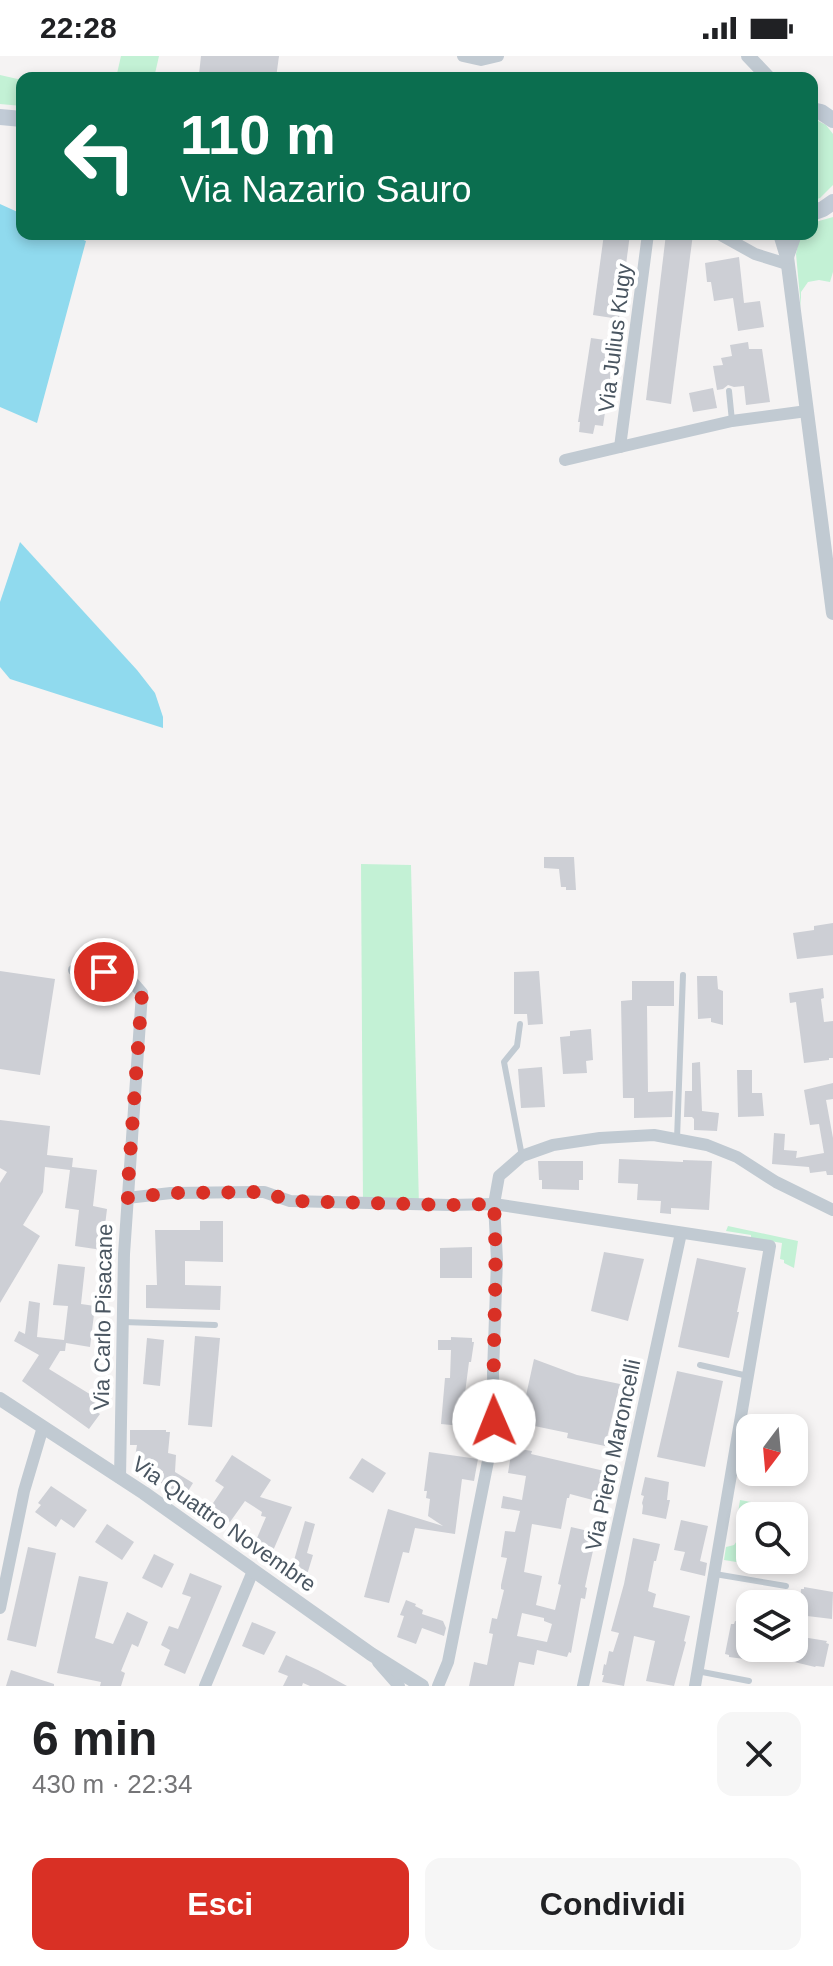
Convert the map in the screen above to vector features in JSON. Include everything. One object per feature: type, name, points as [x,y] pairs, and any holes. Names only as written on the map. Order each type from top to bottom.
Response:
[{"type":"street","points":[[463,56],[481,60],[498,56]]},
{"type":"street","name":"Via Julius Kugy","points":[[620,447],[647,240]]},
{"type":"street","points":[[730,240],[755,254],[787,260]]},
{"type":"street","points":[[782,240],[787,260],[833,613]]},
{"type":"street","points":[[787,260],[793,240]]},
{"type":"street","name":"Via Julius Kugy","points":[[565,460],[732,421],[807,411]]},
{"type":"street","name":"Via Carlo Pisacane","points":[[74,970],[129,978],[142,993],[127,1198],[120,1478]]},
{"type":"street","points":[[438,1686],[448,1662],[494,1421],[497,1260],[494,1204],[499,1176],[522,1156],[553,1145],[654,1135],[707,1145],[737,1157],[776,1182],[833,1210]]},
{"type":"street","points":[[127,1198],[171,1193],[264,1192],[290,1201],[494,1204],[770,1246],[695,1686]]},
{"type":"street","name":"Via Piero Maroncelli","points":[[583,1686],[681,1233]]},
{"type":"street","name":"Via Quattro Novembre","points":[[0,1399],[422,1686]]},
{"type":"street","points":[[0,1608],[24,1491],[43,1427]]},
{"type":"street","points":[[205,1686],[253,1571]]},
{"type":"street","points":[[371,1654],[399,1686]]},
{"type":"lane","points":[[729,391],[732,421]]},
{"type":"lane","points":[[677,1140],[683,975]]},
{"type":"lane","points":[[520,1024],[517,1046],[504,1062],[522,1156]]},
{"type":"lane","points":[[123,1322],[215,1325]]},
{"type":"lane","points":[[700,1365],[748,1376]]},
{"type":"lane","points":[[715,1574],[786,1586]]},
{"type":"lane","points":[[697,1671],[749,1681]]},
{"type":"green space","points":[[121,56],[159,56],[155,72],[117,72]]},
{"type":"green space","points":[[0,75],[16,79],[16,105],[0,104]]},
{"type":"green space","points":[[818,121],[833,134],[833,185],[820,198]]},
{"type":"green space","points":[[833,217],[833,272],[830,282],[808,282],[801,292],[801,308],[796,254],[799,240],[818,240],[818,221]]},
{"type":"green space","points":[[361,864],[411,865],[419,1207],[363,1207]]},
{"type":"green space","points":[[728,1226],[798,1241],[794,1268],[780,1259],[782,1243],[726,1231]]},
{"type":"green space","points":[[736,1542],[736,1562],[724,1560],[726,1547]]},
{"type":"water","points":[[0,204],[16,211],[16,240],[86,241],[37,423],[0,407]]},
{"type":"water","points":[[20,542],[155,693],[163,717],[163,728],[10,679],[0,667],[0,602]]},
{"type":"building","points":[[201,56],[279,56],[277,72],[199,72]]},
{"type":"building","points":[[603,240],[629,240],[619,319],[593,315]]},
{"type":"building","points":[[665,240],[692,240],[671,404],[646,400]]},
{"type":"building","points":[[739,257],[744,303],[760,301],[764,327],[738,331],[733,298],[714,301],[711,282],[707,282],[705,263]]},
{"type":"building","points":[[591,338],[605,340],[604,350],[614,351],[603,426],[595,425],[593,434],[579,432],[578,422]]},
{"type":"building","points":[[748,342],[749,349],[762,349],[770,402],[746,405],[744,386],[728,385],[717,390],[713,366],[723,365],[721,358],[732,356],[730,345]]},
{"type":"building","points":[[713,388],[717,408],[693,412],[689,393]]},
{"type":"building","points":[[544,857],[574,857],[576,890],[561,887],[559,869],[544,868]]},
{"type":"building","points":[[833,923],[833,955],[797,959],[793,933]]},
{"type":"building","points":[[0,971],[55,979],[40,1075],[0,1069]]},
{"type":"building","points":[[539,971],[543,1024],[528,1025],[527,1014],[514,1014],[514,972]]},
{"type":"building","points":[[697,976],[717,976],[718,989],[723,991],[723,1025],[711,1022],[711,1018],[698,1019]]},
{"type":"building","points":[[632,981],[674,981],[674,1006],[647,1006],[648,1092],[673,1091],[672,1117],[634,1118],[634,1098],[623,1098],[621,1001],[632,1000]]},
{"type":"building","points":[[823,988],[824,1022],[833,1021],[833,1058],[804,1063],[796,1002],[790,1003],[789,993]]},
{"type":"building","points":[[591,1029],[593,1060],[586,1061],[587,1073],[563,1074],[560,1037],[570,1036],[570,1031]]},
{"type":"building","points":[[700,1062],[702,1111],[719,1113],[717,1131],[694,1130],[694,1119],[684,1117],[685,1091],[692,1091],[692,1063]]},
{"type":"building","points":[[542,1067],[545,1107],[521,1108],[518,1069]]},
{"type":"building","points":[[737,1070],[752,1070],[752,1093],[762,1093],[764,1116],[738,1117]]},
{"type":"building","points":[[833,1083],[833,1099],[826,1100],[833,1138],[833,1175],[827,1175],[826,1171],[810,1173],[809,1167],[772,1164],[774,1133],[785,1134],[784,1150],[797,1151],[796,1158],[824,1153],[819,1124],[810,1125],[804,1090]]},
{"type":"building","points":[[0,1120],[50,1126],[47,1155],[73,1158],[72,1167],[97,1170],[93,1206],[107,1209],[102,1250],[75,1246],[79,1210],[65,1208],[70,1170],[45,1167],[43,1192],[23,1225],[40,1236],[0,1303],[0,1183],[7,1172],[0,1168]]},
{"type":"building","points":[[619,1159],[712,1161],[709,1210],[671,1208],[671,1214],[660,1213],[661,1201],[637,1200],[638,1184],[618,1183]]},
{"type":"building","points":[[538,1161],[583,1161],[583,1180],[579,1180],[579,1190],[542,1189]]},
{"type":"building","points":[[200,1221],[223,1221],[223,1262],[185,1261],[185,1285],[221,1286],[220,1310],[146,1308],[146,1285],[157,1285],[155,1230],[200,1230]]},
{"type":"building","points":[[472,1247],[472,1278],[440,1278],[440,1248]]},
{"type":"building","points":[[604,1252],[644,1259],[628,1321],[591,1311]]},
{"type":"building","points":[[697,1258],[746,1268],[729,1358],[678,1347]]},
{"type":"building","points":[[58,1264],[85,1267],[81,1304],[95,1306],[90,1347],[66,1343],[65,1351],[60,1351],[49,1369],[101,1401],[94,1410],[100,1414],[89,1429],[22,1381],[39,1355],[14,1341],[19,1331],[25,1334],[29,1301],[40,1303],[37,1337],[64,1340],[68,1306],[53,1305]]},
{"type":"building","points":[[195,1336],[220,1338],[212,1427],[188,1425]]},
{"type":"building","points":[[451,1337],[472,1338],[474,1342],[465,1393],[476,1394],[475,1414],[463,1413],[462,1426],[441,1424],[445,1378],[450,1378],[451,1350],[438,1350],[438,1340],[451,1340]]},
{"type":"building","points":[[147,1338],[164,1340],[160,1386],[143,1384]]},
{"type":"building","points":[[534,1359],[577,1375],[620,1384],[605,1446],[567,1438],[568,1433],[520,1423]]},
{"type":"building","points":[[677,1371],[723,1381],[705,1467],[657,1457]]},
{"type":"building","points":[[130,1430],[170,1432],[168,1453],[176,1455],[175,1472],[193,1483],[185,1496],[161,1483],[163,1471],[133,1469],[137,1445],[130,1445]]},
{"type":"building","points":[[512,1448],[613,1473],[608,1504],[570,1494],[561,1529],[532,1524],[524,1572],[542,1576],[536,1605],[555,1610],[571,1527],[597,1533],[571,1653],[567,1657],[537,1650],[534,1665],[519,1662],[514,1686],[469,1686],[474,1662],[487,1665],[493,1634],[489,1633],[492,1618],[497,1619],[504,1590],[501,1585],[507,1558],[501,1557],[505,1531],[515,1532],[520,1511],[501,1508],[503,1496],[522,1500],[526,1476],[508,1473]],"holes":[[[522,1613],[544,1618],[552,1624],[547,1642],[517,1636]]]},
{"type":"building","points":[[429,1452],[478,1459],[474,1481],[462,1479],[455,1534],[415,1528],[409,1553],[403,1552],[389,1603],[364,1597],[388,1509],[443,1526],[428,1516],[430,1499],[426,1498],[427,1491],[424,1491]]},
{"type":"building","points":[[232,1455],[271,1480],[260,1497],[292,1507],[272,1553],[254,1545],[266,1517],[261,1516],[262,1512],[245,1501],[230,1522],[209,1509],[224,1487],[215,1481]]},
{"type":"building","points":[[362,1458],[386,1473],[373,1493],[349,1478]]},
{"type":"building","points":[[645,1477],[669,1482],[667,1500],[670,1500],[666,1519],[642,1514],[644,1496],[641,1495]]},
{"type":"building","points":[[51,1486],[87,1510],[74,1528],[61,1519],[56,1527],[35,1512]]},
{"type":"building","points":[[681,1520],[708,1526],[700,1561],[707,1563],[705,1576],[680,1570],[685,1552],[674,1550]]},
{"type":"building","points":[[305,1521],[315,1524],[307,1553],[313,1555],[306,1578],[294,1574],[296,1566],[293,1564]]},
{"type":"building","points":[[107,1524],[134,1542],[122,1560],[95,1542]]},
{"type":"building","points":[[633,1538],[660,1544],[648,1591],[656,1594],[653,1607],[690,1616],[674,1686],[646,1681],[655,1641],[634,1636],[624,1686],[602,1682],[604,1664],[609,1651],[613,1652],[619,1633],[611,1631]]},
{"type":"building","points":[[28,1547],[56,1553],[36,1647],[7,1640]]},
{"type":"building","points":[[154,1554],[174,1564],[162,1588],[142,1578]]},
{"type":"building","points":[[190,1573],[222,1586],[185,1674],[164,1665],[170,1650],[161,1645],[169,1626],[178,1629],[191,1597],[182,1594]]},
{"type":"building","points":[[79,1576],[108,1582],[95,1638],[113,1644],[127,1612],[148,1622],[138,1647],[132,1644],[121,1671],[125,1673],[121,1686],[100,1686],[101,1682],[57,1673]]},
{"type":"building","points":[[804,1589],[833,1592],[832,1619],[808,1616],[808,1590],[801,1590]]},
{"type":"building","points":[[406,1600],[423,1610],[422,1614],[443,1621],[446,1628],[444,1636],[422,1628],[416,1644],[397,1637]]},
{"type":"building","points":[[736,1621],[736,1658],[725,1654],[731,1624]]},
{"type":"building","points":[[252,1622],[276,1632],[264,1655],[242,1646]]},
{"type":"building","points":[[808,1638],[829,1644],[824,1667],[794,1662],[808,1662]]},
{"type":"building","points":[[286,1655],[347,1686],[310,1686],[303,1683],[302,1686],[283,1686],[288,1676],[278,1672]]},
{"type":"building","points":[[11,1670],[54,1684],[54,1686],[6,1686]]},
{"type":"route","points":[[104,972],[129,978],[142,993],[127,1198],[171,1193],[264,1192],[290,1201],[494,1204],[497,1260],[494,1421]]}]
